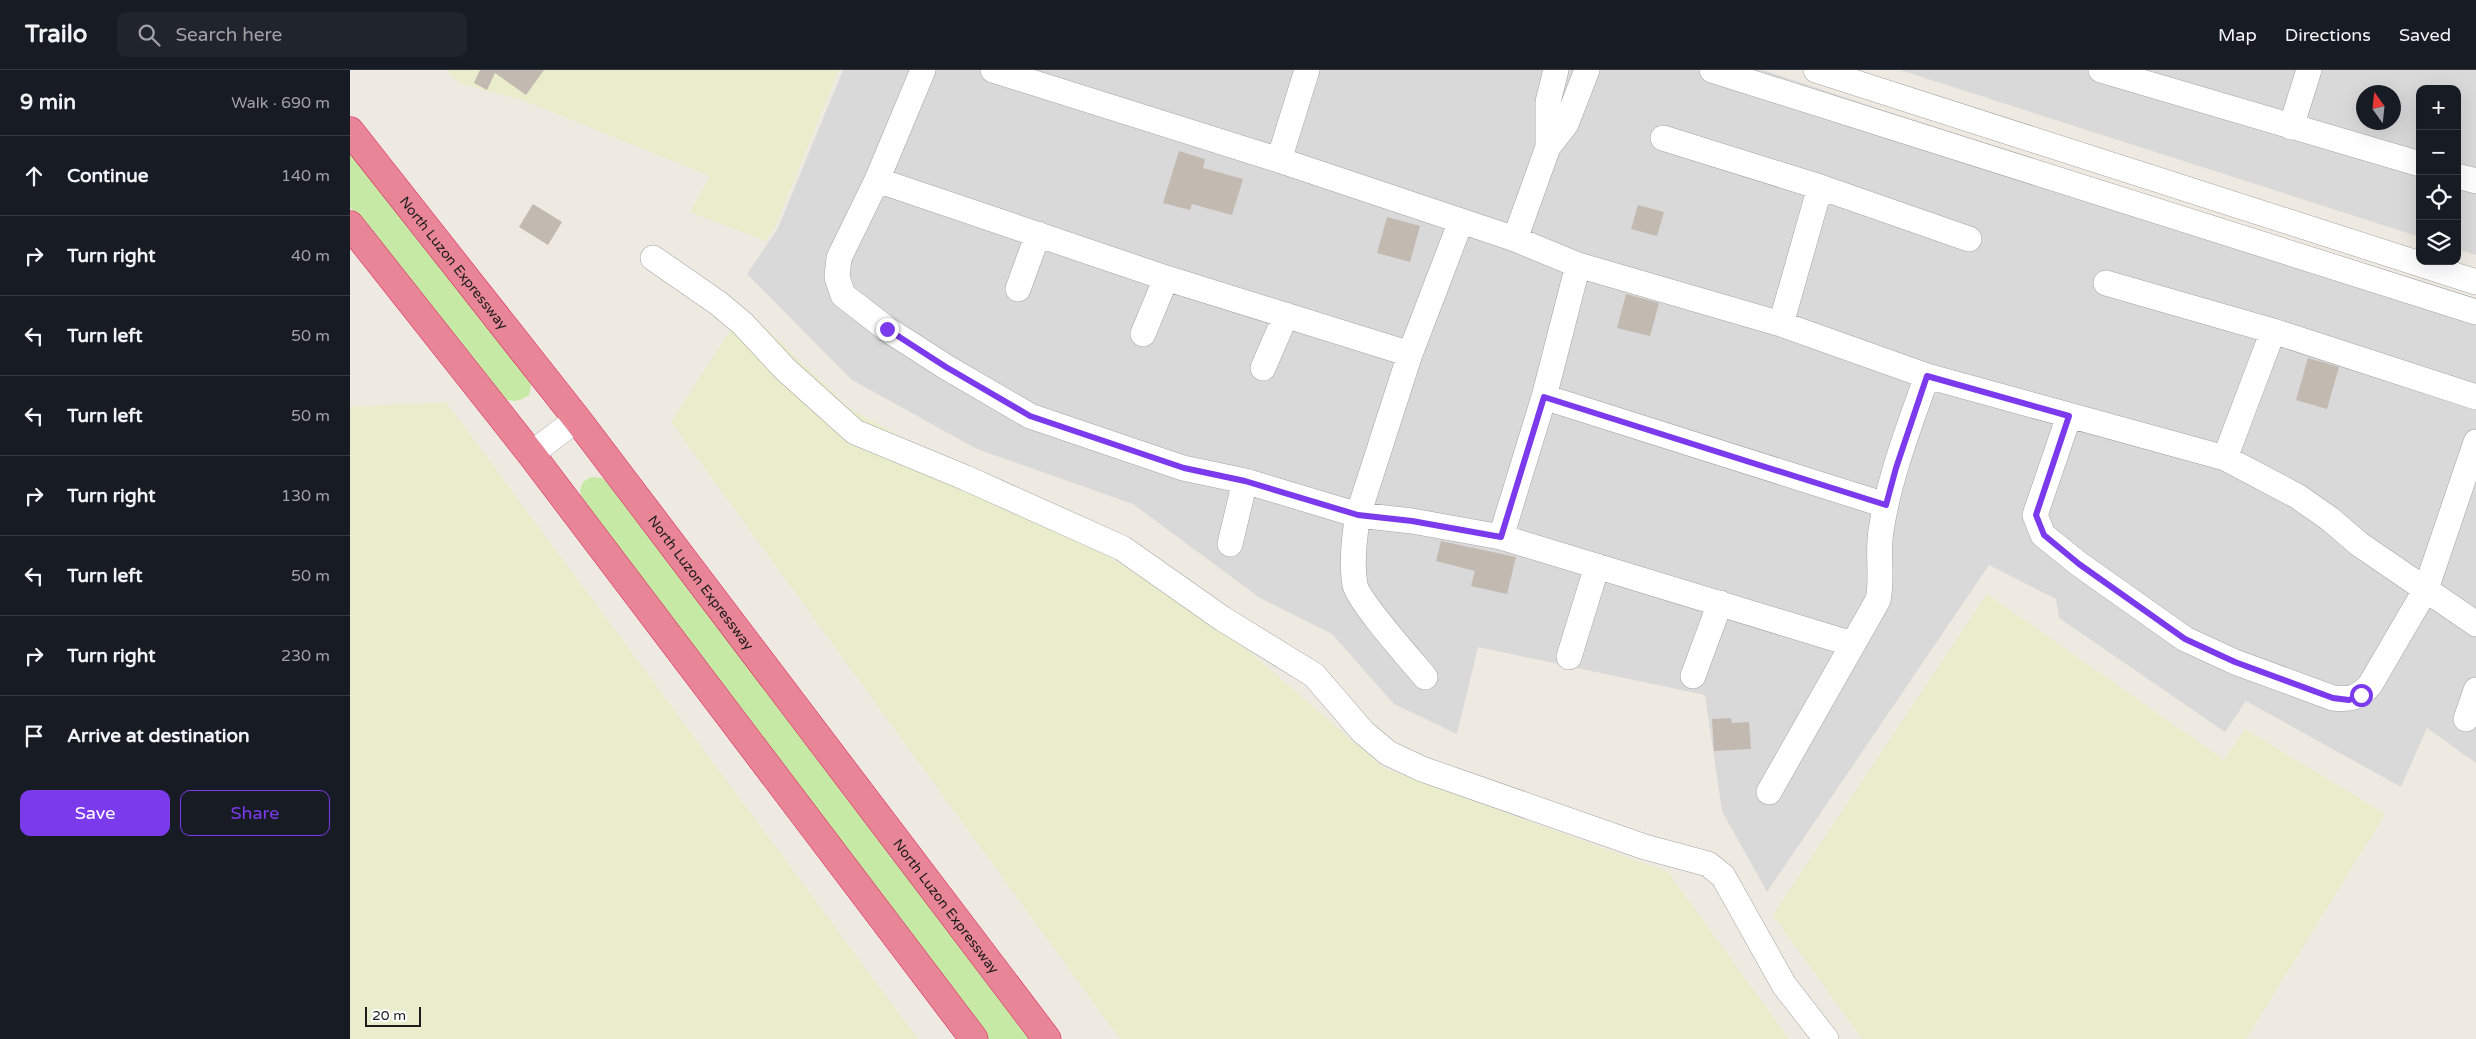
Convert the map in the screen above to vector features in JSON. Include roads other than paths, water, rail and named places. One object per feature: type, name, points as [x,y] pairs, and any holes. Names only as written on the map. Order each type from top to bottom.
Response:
[{"type":"highway","name":"North Luzon Expressway","points":[[350,131],[577,420],[1047,1039]]},
{"type":"highway","points":[[350,224],[531,454],[974,1039]]},
{"type":"street","points":[[924,70],[877,180],[839,258],[836,278],[843,294],[887,329],[946,367],[1030,416],[1184,468],[1245,481],[1358,515],[1412,521],[1501,537],[1852,644]]},
{"type":"street","points":[[993,70],[1279,160],[1515,239],[1578,265],[1781,324],[1927,376],[2225,458],[2297,496],[2330,519],[2359,544],[2476,624]]},
{"type":"street","points":[[1279,160],[1307,70]]},
{"type":"street","points":[[1548,147],[1548,110],[1556,70]]},
{"type":"street","points":[[1515,239],[1548,147],[1566,124],[1587,70]]},
{"type":"street","points":[[1712,70],[2476,312]]},
{"type":"street","points":[[1816,70],[2476,282]]},
{"type":"street","points":[[2101,70],[2291,128],[2416,163]]},
{"type":"street","points":[[2291,128],[2309,70]]},
{"type":"street","points":[[1663,138],[1820,187],[1970,239]]},
{"type":"street","points":[[2461,177],[2476,181]]},
{"type":"street","points":[[877,180],[1166,278],[1410,354]]},
{"type":"street","points":[[1781,324],[1820,187]]},
{"type":"street","points":[[1425,677],[1369,608],[1356,587],[1354,539],[1358,515],[1410,354],[1461,221]]},
{"type":"street","points":[[1018,289],[1038,234]]},
{"type":"street","points":[[653,258],[718,303],[742,323],[799,383],[855,432],[966,478],[1122,548],[1223,620],[1314,675],[1363,732],[1388,753],[1422,769],[1645,847],[1687,856],[1708,864],[1723,876],[1784,985],[1826,1039]]},
{"type":"street","points":[[1501,537],[1544,397],[1578,265]]},
{"type":"street","points":[[1143,334],[1166,278]]},
{"type":"street","points":[[2106,283],[2273,331],[2476,397]]},
{"type":"street","points":[[1264,368],[1286,315]]},
{"type":"street","points":[[2225,458],[2273,331]]},
{"type":"street","points":[[1769,792],[1878,600],[1882,582],[1879,564],[1880,534],[1886,505],[1896,468],[1927,376]]},
{"type":"street","points":[[1544,397],[1886,505]]},
{"type":"street","points":[[2069,416],[2036,515],[2044,535],[2079,564],[2185,639],[2235,662],[2333,698],[2349,700],[2361,695],[2370,685],[2426,589],[2476,442]]},
{"type":"street","points":[[531,454],[577,420]]},
{"type":"street","points":[[1230,544],[1245,481]]},
{"type":"street","points":[[1569,657],[1597,566]]},
{"type":"street","points":[[1693,676],[1720,603]]},
{"type":"street","points":[[2466,719],[2476,690]]}]
